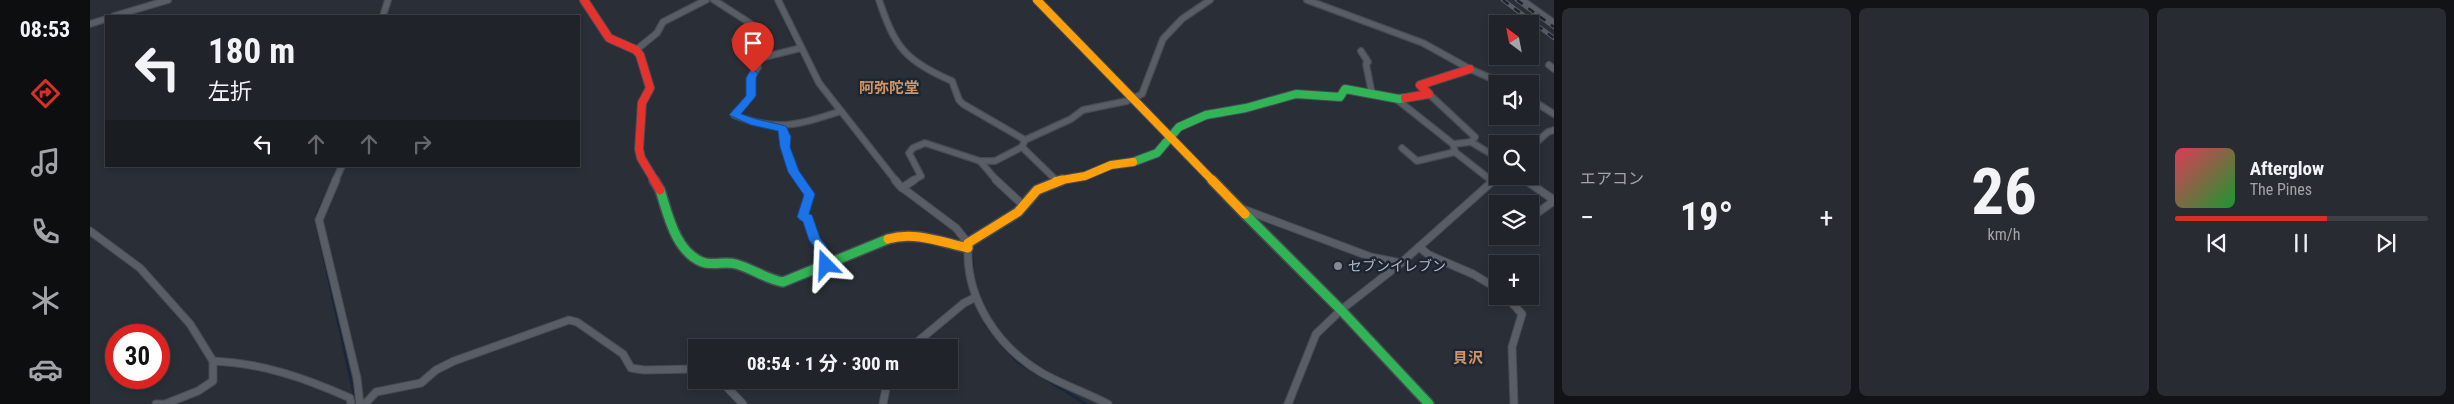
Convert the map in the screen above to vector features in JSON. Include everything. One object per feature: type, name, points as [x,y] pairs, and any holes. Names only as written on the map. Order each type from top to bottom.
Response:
[{"type":"street","points":[[117,15],[168,0]]},
{"type":"street","points":[[383,15],[388,0]]},
{"type":"street","points":[[584,0],[609,38],[636,50],[640,55],[650,88],[642,103],[639,142],[641,158],[658,184],[679,238],[690,255],[703,262],[732,263],[768,280],[783,282],[898,235],[968,246],[1018,212],[1037,190],[1057,181],[1084,176],[1111,165],[1141,160],[1157,153],[1179,127],[1206,115],[1246,108],[1296,94],[1340,97],[1345,89],[1395,98],[1429,94]]},
{"type":"street","points":[[636,50],[657,32],[663,22],[706,0]]},
{"type":"street","points":[[714,0],[714,2],[756,26],[735,40],[737,45],[746,50],[758,67],[751,78],[752,92],[734,115],[754,123],[783,128],[841,111]]},
{"type":"street","points":[[778,0],[818,83],[902,188],[956,228],[968,246],[967,264],[974,298],[1017,357],[1042,373],[1108,404]]},
{"type":"street","points":[[879,0],[890,32],[901,48],[915,62],[952,80],[959,100],[963,104],[1025,140]]},
{"type":"street","points":[[1037,0],[1192,161],[1341,310],[1429,404]]},
{"type":"street","points":[[902,188],[921,176],[909,153],[913,148],[925,143],[980,161],[995,161],[1025,144],[1025,140],[1071,119],[1084,110],[1133,99],[1142,94],[1163,39],[1168,32],[1182,19],[1210,0]]},
{"type":"street","points":[[1307,0],[1423,43],[1489,77]]},
{"type":"street","points":[[1522,0],[1554,23]]},
{"type":"street","points":[[90,24],[105,19]]},
{"type":"street","points":[[752,60],[801,48]]},
{"type":"street","points":[[1361,51],[1368,62],[1366,64],[1372,94]]},
{"type":"street","points":[[1470,69],[1420,85],[1475,136],[1472,142]]},
{"type":"street","points":[[1395,98],[1453,144],[1455,152],[1489,180]]},
{"type":"street","points":[[1539,104],[1554,114]]},
{"type":"street","points":[[783,128],[786,137],[785,147],[794,172],[810,194],[802,217],[808,219],[815,240],[821,247],[819,252],[826,265]]},
{"type":"street","points":[[1539,140],[1548,132],[1554,130]]},
{"type":"street","points":[[1453,144],[1472,142],[1489,152]]},
{"type":"street","points":[[1022,146],[1057,181]]},
{"type":"street","points":[[1402,148],[1417,161],[1455,152]]},
{"type":"street","points":[[980,161],[999,184],[1024,205]]},
{"type":"street","points":[[342,167],[319,220],[358,378],[360,404]]},
{"type":"street","points":[[1288,404],[1316,334],[1341,310],[1419,248],[1489,185]]},
{"type":"street","points":[[1532,185],[1554,201],[1539,212]]},
{"type":"street","points":[[1239,207],[1371,258],[1401,263]]},
{"type":"street","points":[[90,232],[140,268],[190,324],[213,361],[213,381],[198,391],[163,404],[156,404]]},
{"type":"street","points":[[1419,248],[1429,255],[1473,274],[1489,284]]},
{"type":"street","points":[[921,339],[964,303],[974,298]]},
{"type":"street","points":[[1514,305],[1522,314],[1522,324],[1511,345],[1516,393],[1514,404]]},
{"type":"street","points":[[365,404],[376,392],[421,383],[436,370],[454,361],[569,320],[577,322],[623,354],[631,368],[644,370],[688,369]]},
{"type":"street","points":[[213,361],[255,363],[285,371],[350,398],[351,404]]},
{"type":"street","points":[[729,389],[743,404]]},
{"type":"street","points":[[882,404],[886,389]]},
{"type":"waterway","points":[[775,0],[797,47]]},
{"type":"waterway","points":[[380,15],[383,6]]},
{"type":"waterway","points":[[799,50],[816,82]]},
{"type":"waterway","points":[[845,121],[897,187]]},
{"type":"waterway","points":[[329,188],[317,213],[316,222],[356,404]]},
{"type":"waterway","points":[[972,256],[973,273]]},
{"type":"waterway","points":[[985,323],[993,334]]},
{"type":"waterway","points":[[997,338],[1016,361],[1086,404]]},
{"type":"railway","points":[[1503,0],[1554,38]]},
{"type":"railway","points":[[1517,0],[1554,27]]},
{"type":"traffic: fast","points":[[1133,162],[1157,153],[1179,127],[1206,115],[1246,108],[1296,94],[1340,97],[1345,89],[1399,99],[1405,98]]},
{"type":"traffic: fast","points":[[660,190],[675,231],[686,250],[693,257],[706,263],[733,263],[762,276],[783,282],[888,239]]},
{"type":"traffic: fast","points":[[1245,214],[1341,310],[1429,404]]},
{"type":"traffic: slow","points":[[1037,0],[1245,214]]},
{"type":"traffic: slow","points":[[888,239],[897,236],[917,236],[968,248],[968,243],[1018,212],[1037,190],[1057,181],[1085,176],[1111,165],[1133,162]]},
{"type":"traffic: jam","points":[[584,0],[609,38],[636,50],[640,55],[650,88],[642,103],[639,149],[641,158],[660,190]]},
{"type":"traffic: jam","points":[[1405,98],[1429,94],[1420,85],[1470,69]]},
{"type":"place","name":"セブンイレブン","points":[[1338,266]]},
{"type":"district","name":"阿弥陀堂","points":[[889,88]]},
{"type":"district","name":"貝沢","points":[[1468,358]]},
{"type":"route","points":[[753,73],[751,78],[751,96],[734,115],[754,123],[783,128],[786,137],[785,147],[794,172],[810,194],[802,217],[808,219],[815,240],[821,247],[819,252],[826,265]]}]
